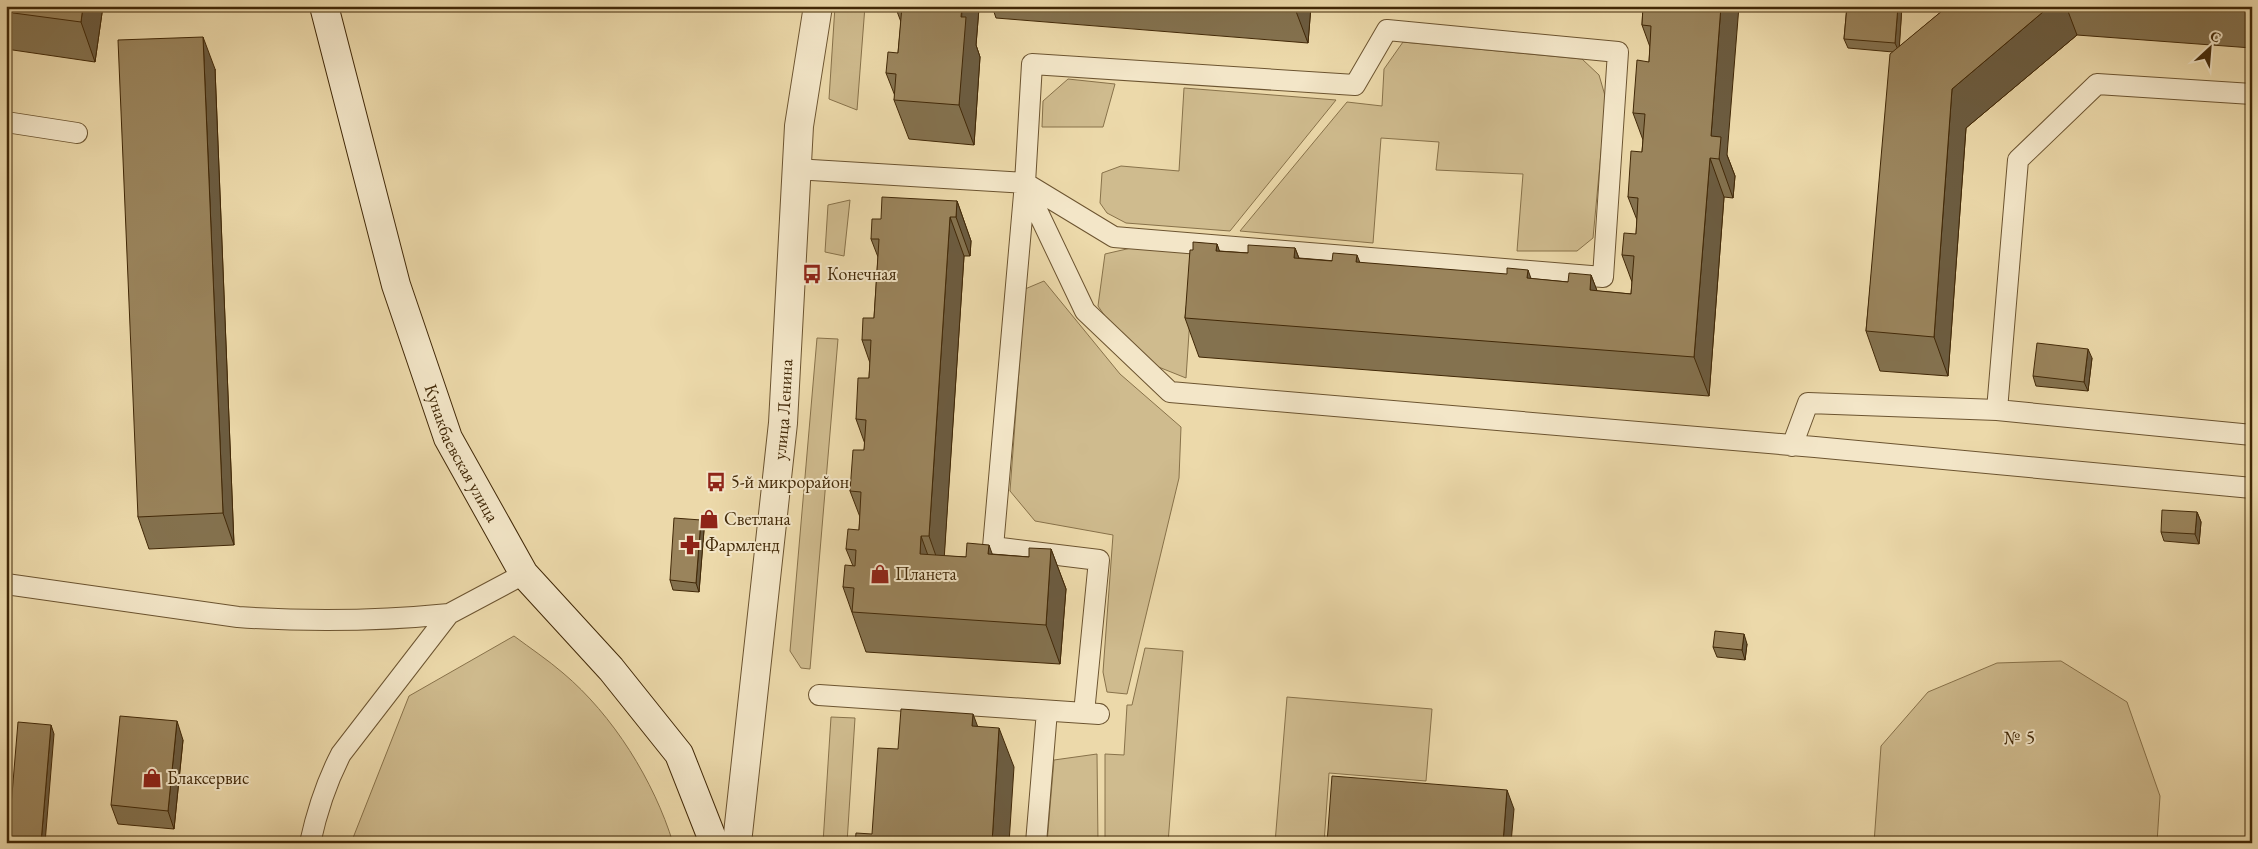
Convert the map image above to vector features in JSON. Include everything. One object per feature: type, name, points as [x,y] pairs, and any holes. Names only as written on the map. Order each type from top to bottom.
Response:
[{"type":"main road","name":"Кунакбаевская улица","points":[[324,6],[396,286],[448,438],[524,574],[610,669],[679,754],[714,843]]},
{"type":"main road","name":"улица Ленина","points":[[737,843],[783,423],[795,169],[799,126],[818,6]]},
{"type":"lane","points":[[795,169],[1024,183],[1114,237],[1603,276],[1618,52],[1387,30],[1355,85],[1032,64],[1024,183],[992,547],[1099,560],[1092,714],[819,694]]},
{"type":"lane","points":[[1997,410],[2018,160],[2097,84],[2252,94]]},
{"type":"lane","points":[[6,122],[77,133]]},
{"type":"lane","points":[[1024,183],[1085,311],[1170,392],[2252,488]]},
{"type":"lane","points":[[1792,446],[1808,403],[1997,410],[2252,435]]},
{"type":"lane","points":[[6,584],[238,617],[276,620],[356,621],[449,614],[524,574]]},
{"type":"lane","points":[[310,843],[318,806],[328,779],[341,754],[449,614]]},
{"type":"lane","points":[[1036,843],[1047,711]]},
{"type":"shaded area","points":[[835,6],[865,6],[857,110],[829,99]]},
{"type":"shaded area","points":[[1403,42],[1582,59],[1599,75],[1606,99],[1593,238],[1577,251],[1517,251],[1523,174],[1436,170],[1439,142],[1381,138],[1373,243],[1240,231],[1347,102],[1382,106],[1384,69]]},
{"type":"shaded area","points":[[1068,79],[1115,84],[1103,127],[1042,127],[1043,101]]},
{"type":"shaded area","points":[[1184,88],[1336,100],[1230,231],[1126,223],[1107,213],[1100,203],[1102,173],[1121,166],[1179,171]]},
{"type":"shaded area","points":[[850,200],[844,256],[825,252],[828,205]]},
{"type":"shaded area","points":[[1131,248],[1209,254],[1193,273],[1186,378],[1151,364],[1115,331],[1098,306],[1105,254]]},
{"type":"shaded area","points":[[1044,281],[1120,374],[1181,427],[1179,478],[1127,694],[1107,692],[1103,672],[1113,535],[1035,521],[1010,491],[1025,289]]},
{"type":"shaded area","points":[[817,338],[838,339],[810,669],[801,668],[790,651]]},
{"type":"shaded area","points":[[514,636],[557,668],[581,690],[615,729],[630,750],[655,796],[673,843],[351,843],[409,696]]},
{"type":"shaded area","points":[[1145,648],[1183,651],[1168,843],[1105,843],[1105,754],[1124,755],[1127,705],[1132,705]]},
{"type":"shaded area","points":[[2061,661],[2127,702],[2160,796],[2157,843],[1874,843],[1881,746],[1928,692],[1997,663]]},
{"type":"shaded area","points":[[1287,697],[1432,709],[1426,781],[1329,773],[1324,843],[1275,843]]},
{"type":"shaded area","points":[[831,717],[855,718],[847,843],[823,843]]},
{"type":"shaded area","points":[[1097,754],[1098,843],[1047,843],[1054,760]]},
{"type":"building","points":[[6,6],[83,6],[81,22],[6,12]]},
{"type":"building","points":[[902,6],[962,6],[961,17],[966,17],[959,105],[894,100],[896,74],[886,73],[888,52],[898,53]]},
{"type":"building","points":[[1643,6],[1721,6],[1711,136],[1721,137],[1719,159],[1710,158],[1694,357],[1185,318],[1190,250],[1193,250],[1193,242],[1217,244],[1216,251],[1248,253],[1248,245],[1295,248],[1294,258],[1332,261],[1333,253],[1357,255],[1356,262],[1507,274],[1507,268],[1528,270],[1527,278],[1568,282],[1569,273],[1591,275],[1590,290],[1631,294],[1634,256],[1622,255],[1624,233],[1636,234],[1638,198],[1628,197],[1631,151],[1642,152],[1645,114],[1633,113],[1637,60],[1649,62],[1651,26],[1642,25]]},
{"type":"building","points":[[1847,6],[1898,6],[1895,43],[1844,39]]},
{"type":"building","points":[[1948,6],[2050,6],[1952,89],[1934,337],[1866,331],[1890,54]]},
{"type":"building","points":[[2202,6],[2252,6],[2252,10]]},
{"type":"building","points":[[203,37],[223,513],[138,517],[118,40]]},
{"type":"building","points":[[882,197],[957,201],[956,217],[950,217],[929,536],[921,536],[920,554],[966,557],[967,543],[989,545],[988,554],[1029,557],[1029,548],[1051,549],[1046,625],[852,612],[854,588],[843,587],[845,565],[855,566],[856,550],[846,549],[848,529],[859,530],[861,492],[850,491],[853,450],[864,450],[866,420],[856,419],[858,378],[869,378],[871,340],[862,340],[863,318],[874,318],[879,239],[871,239],[872,219],[881,219]]},
{"type":"building","points":[[2037,343],[2088,349],[2084,382],[2033,376]]},
{"type":"building","points":[[2162,510],[2197,512],[2195,534],[2161,532]]},
{"type":"building","points":[[674,518],[701,520],[696,583],[670,580]]},
{"type":"building","points":[[1715,631],[1744,634],[1742,650],[1713,647]]},
{"type":"building","points":[[901,709],[973,714],[972,726],[999,728],[992,843],[855,843],[856,833],[872,834],[878,748],[898,749]]},
{"type":"building","points":[[120,716],[177,721],[168,811],[111,805]]},
{"type":"building","points":[[18,722],[51,725],[41,843],[8,843]]},
{"type":"building","points":[[1332,776],[1507,790],[1503,843],[1327,843]]},
{"type":"place","name":"Конечная","points":[[812,274]]},
{"type":"place","name":"5-й микрорайон","points":[[716,482]]},
{"type":"place","name":"Светлана","points":[[709,519]]},
{"type":"place","name":"Фармленд","points":[[690,545]]},
{"type":"place","name":"Планета","points":[[880,574]]},
{"type":"place","name":"Блаксервис","points":[[152,778]]},
{"type":"district","name":"№ 5","points":[[2020,737]]}]
